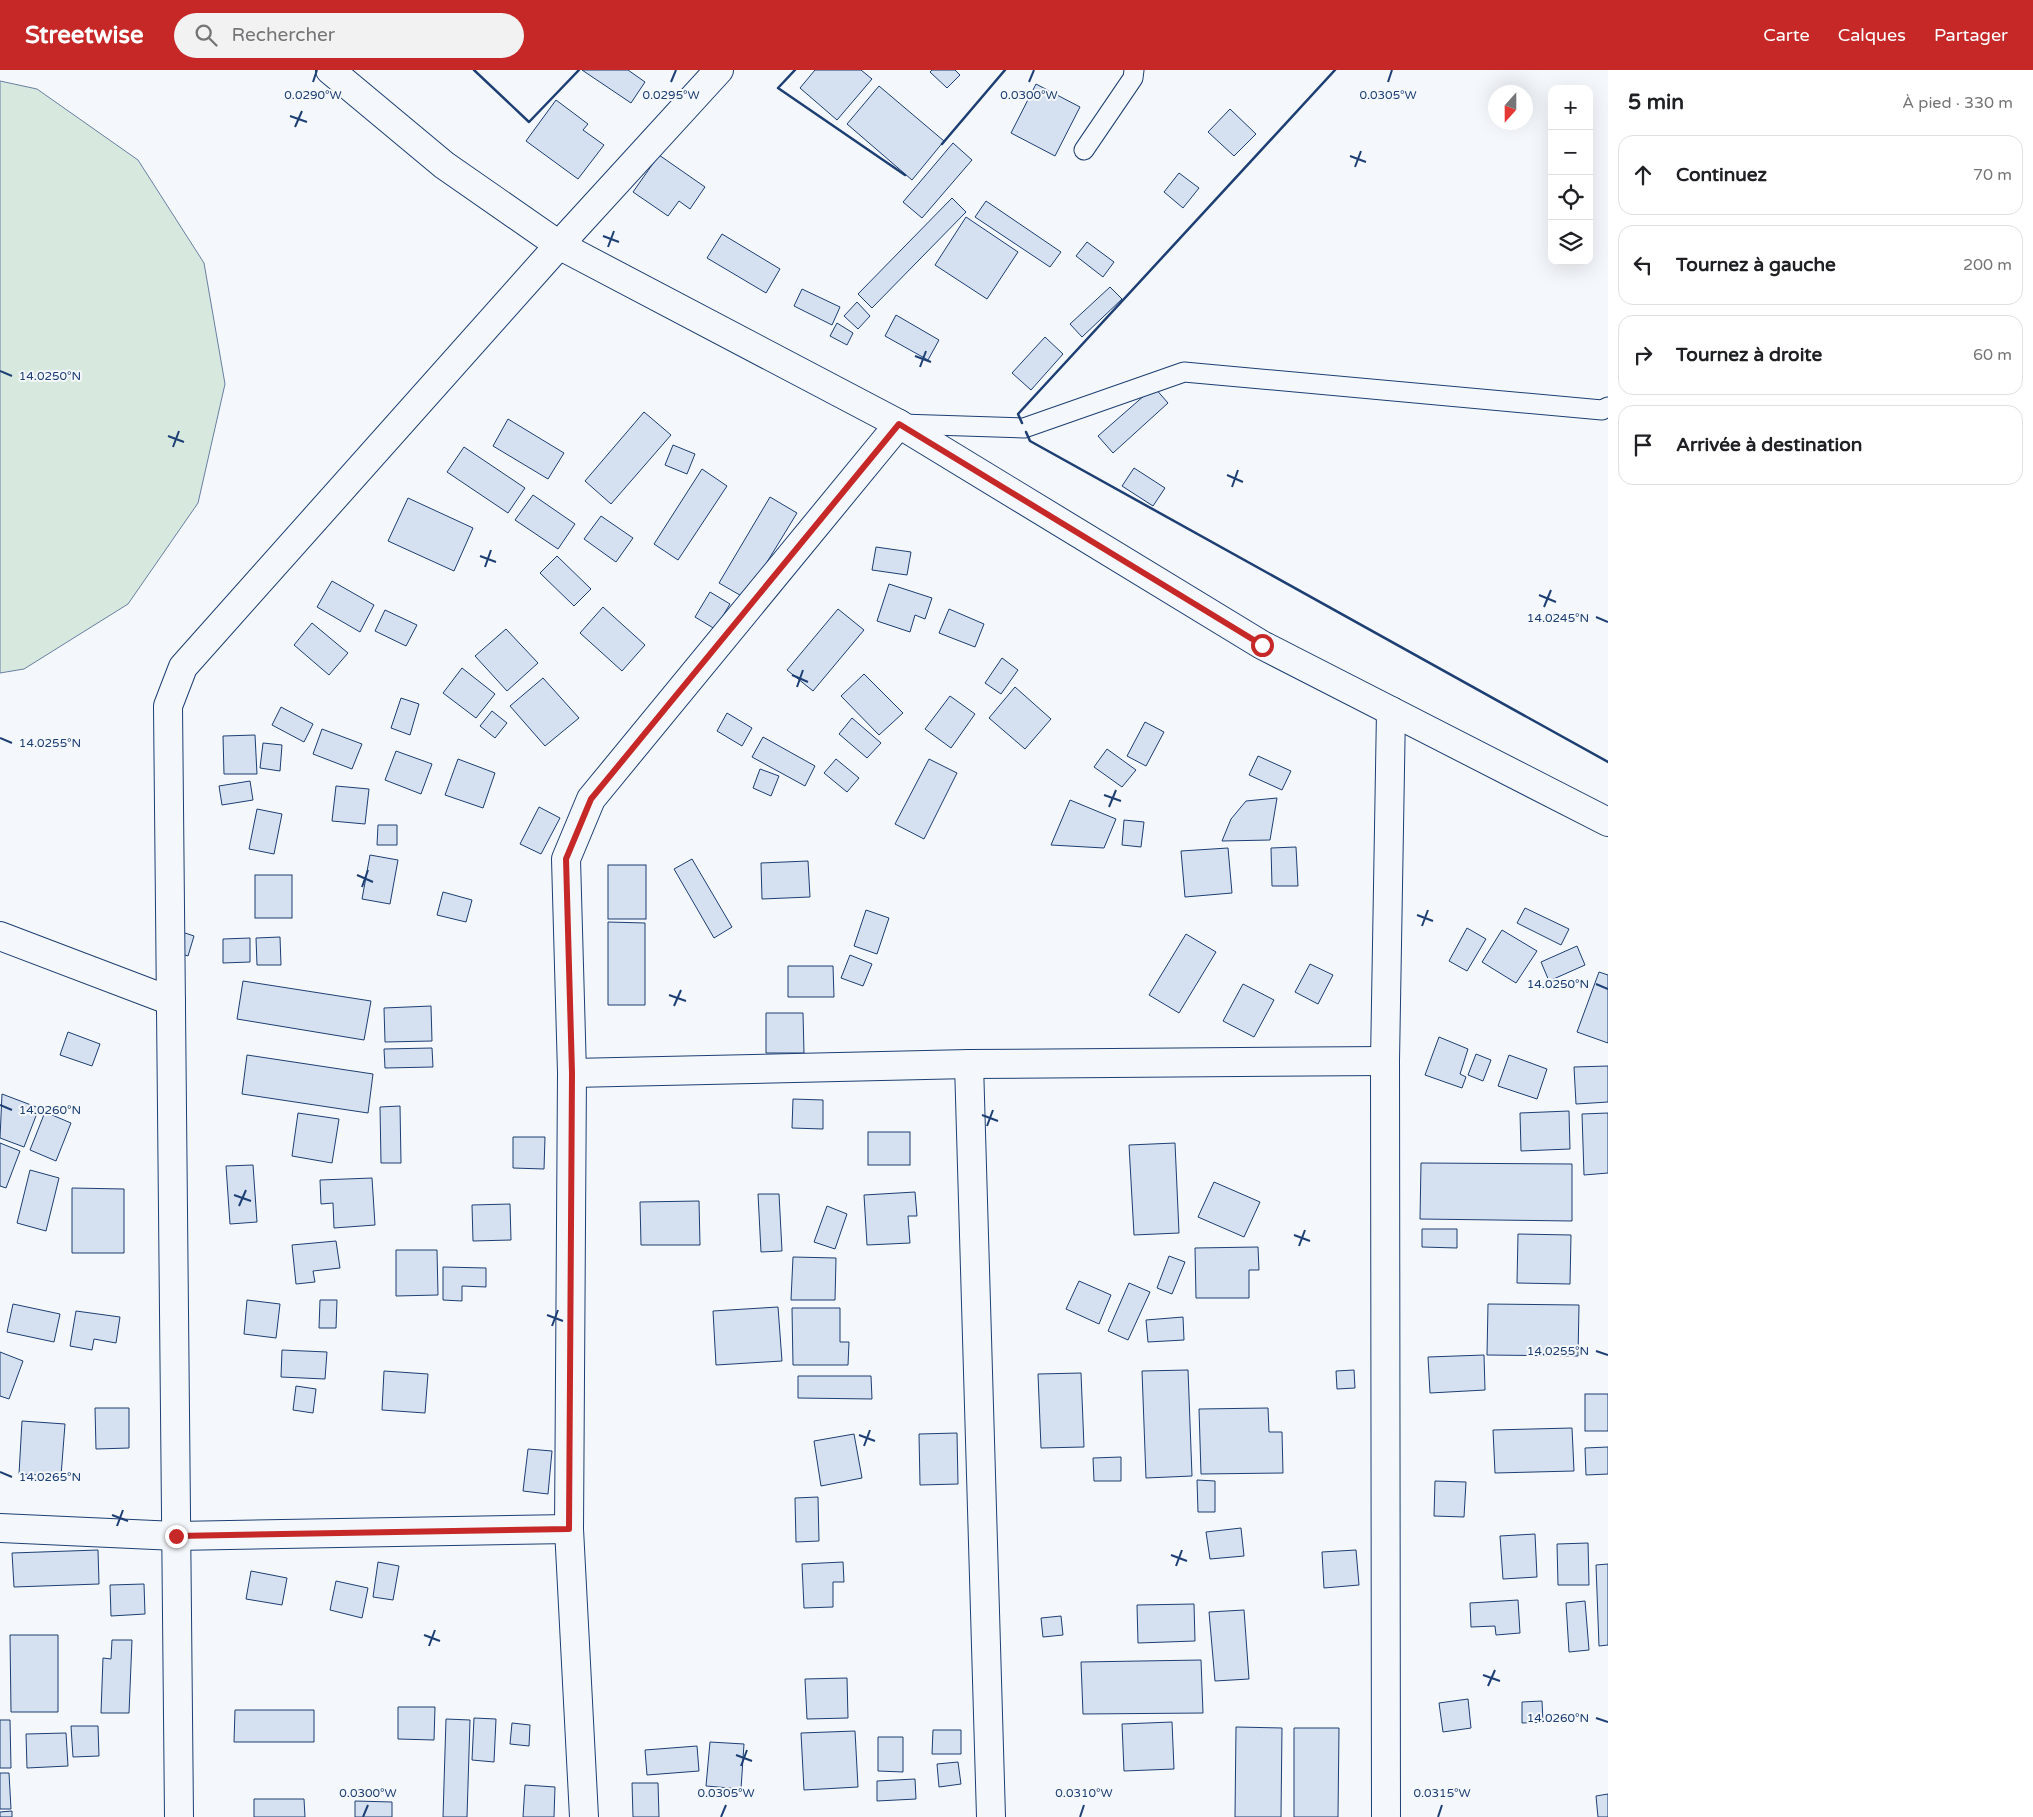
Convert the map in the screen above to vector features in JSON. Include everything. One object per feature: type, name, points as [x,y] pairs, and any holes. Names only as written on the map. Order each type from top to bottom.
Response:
[{"type":"street","points":[[330,70],[444,165],[559,245],[899,424],[1262,645],[1608,822]]},
{"type":"street","points":[[179,1817],[168,706],[183,667],[559,245],[719,70]]},
{"type":"street","points":[[584,1817],[569,1529],[572,1073],[566,859],[591,799],[899,424]]},
{"type":"street","points":[[1386,1817],[1385,1061],[1391,711]]},
{"type":"street","points":[[0,936],[171,1001]]},
{"type":"street","points":[[572,1073],[969,1064],[1385,1061]]},
{"type":"street","points":[[969,1064],[991,1817]]},
{"type":"street","points":[[0,1528],[176,1536],[569,1529]]},
{"type":"lane","points":[[1084,150],[1133,78],[1134,70]]},
{"type":"lane","points":[[899,424],[1024,428],[1184,372],[1602,410],[1608,407]]},
{"type":"shaded area","points":[[0,81],[37,89],[138,160],[204,263],[225,384],[198,503],[128,604],[24,669],[0,673]]},
{"type":"building","points":[[582,70],[628,70],[645,82],[631,103]]},
{"type":"building","points":[[815,70],[861,70],[872,79],[837,120],[800,88]]},
{"type":"building","points":[[932,70],[955,70],[960,75],[947,88],[930,72]]},
{"type":"building","points":[[1036,84],[1080,107],[1055,156],[1011,133]]},
{"type":"building","points":[[879,86],[944,141],[912,180],[847,124]]},
{"type":"building","points":[[556,100],[588,124],[583,130],[604,145],[578,179],[526,141]]},
{"type":"building","points":[[1230,109],[1256,134],[1234,156],[1208,132]]},
{"type":"building","points":[[953,143],[972,160],[922,218],[903,202]]},
{"type":"building","points":[[659,155],[705,187],[690,209],[679,201],[668,216],[633,192]]},
{"type":"building","points":[[1179,173],[1199,188],[1183,208],[1164,192]]},
{"type":"building","points":[[952,198],[966,212],[872,308],[858,294]]},
{"type":"building","points":[[986,201],[1061,252],[1050,267],[975,217]]},
{"type":"building","points":[[966,217],[1018,252],[987,299],[935,265]]},
{"type":"building","points":[[722,234],[780,269],[766,293],[707,258]]},
{"type":"building","points":[[1087,242],[1114,262],[1103,277],[1076,256]]},
{"type":"building","points":[[1110,287],[1122,299],[1082,337],[1070,324]]},
{"type":"building","points":[[802,289],[840,307],[832,325],[794,306]]},
{"type":"building","points":[[857,302],[870,316],[858,329],[844,316]]},
{"type":"building","points":[[896,315],[939,340],[928,360],[885,336]]},
{"type":"building","points":[[837,323],[853,333],[847,345],[830,336]]},
{"type":"building","points":[[1045,337],[1063,354],[1031,390],[1012,373]]},
{"type":"building","points":[[1154,387],[1168,403],[1113,453],[1098,436]]},
{"type":"building","points":[[644,412],[671,435],[611,504],[585,481]]},
{"type":"building","points":[[508,419],[564,453],[548,479],[493,446]]},
{"type":"building","points":[[673,445],[695,454],[687,474],[665,465]]},
{"type":"building","points":[[464,447],[525,488],[508,513],[447,472]]},
{"type":"building","points":[[1134,468],[1165,488],[1153,506],[1122,486]]},
{"type":"building","points":[[702,469],[727,486],[678,560],[654,544]]},
{"type":"building","points":[[533,495],[575,524],[558,549],[515,520]]},
{"type":"building","points":[[770,497],[797,513],[745,598],[719,583]]},
{"type":"building","points":[[408,498],[473,528],[454,571],[388,541]]},
{"type":"building","points":[[601,516],[633,538],[616,562],[584,539]]},
{"type":"building","points":[[876,547],[911,552],[907,575],[872,570]]},
{"type":"building","points":[[557,556],[591,589],[574,606],[540,573]]},
{"type":"building","points":[[332,581],[374,605],[360,632],[317,607]]},
{"type":"building","points":[[889,584],[932,598],[925,619],[915,615],[910,632],[877,621]]},
{"type":"building","points":[[710,592],[730,604],[715,629],[695,617]]},
{"type":"building","points":[[603,607],[645,645],[622,671],[580,633]]},
{"type":"building","points":[[838,609],[864,630],[813,691],[787,670]]},
{"type":"building","points":[[949,609],[984,624],[975,647],[939,633]]},
{"type":"building","points":[[385,610],[417,625],[406,646],[375,631]]},
{"type":"building","points":[[312,623],[348,653],[329,675],[294,645]]},
{"type":"building","points":[[506,629],[538,663],[507,691],[475,656]]},
{"type":"building","points":[[1002,658],[1018,670],[1001,694],[985,683]]},
{"type":"building","points":[[462,668],[495,694],[476,718],[443,693]]},
{"type":"building","points":[[864,674],[903,713],[879,735],[841,696]]},
{"type":"building","points":[[543,678],[579,718],[545,746],[510,706]]},
{"type":"building","points":[[1015,687],[1051,719],[1025,749],[989,718]]},
{"type":"building","points":[[950,696],[975,714],[951,748],[925,729]]},
{"type":"building","points":[[401,698],[419,704],[410,735],[391,728]]},
{"type":"building","points":[[281,707],[313,724],[304,742],[272,725]]},
{"type":"building","points":[[492,711],[507,723],[495,738],[480,726]]},
{"type":"building","points":[[727,713],[752,728],[742,746],[717,731]]},
{"type":"building","points":[[852,718],[881,743],[867,758],[839,734]]},
{"type":"building","points":[[1145,722],[1164,732],[1146,766],[1127,756]]},
{"type":"building","points":[[322,729],[362,744],[352,769],[313,754]]},
{"type":"building","points":[[255,735],[257,774],[224,774],[223,736]]},
{"type":"building","points":[[763,737],[815,766],[805,786],[752,757]]},
{"type":"building","points":[[263,743],[282,745],[280,771],[260,768]]},
{"type":"building","points":[[1107,749],[1136,770],[1122,787],[1094,767]]},
{"type":"building","points":[[396,751],[432,764],[421,794],[385,780]]},
{"type":"building","points":[[1258,756],[1291,771],[1282,790],[1249,775]]},
{"type":"building","points":[[458,759],[495,773],[483,808],[445,795]]},
{"type":"building","points":[[836,759],[859,778],[847,792],[824,773]]},
{"type":"building","points":[[929,759],[957,773],[924,839],[895,824]]},
{"type":"building","points":[[760,769],[779,776],[771,796],[753,788]]},
{"type":"building","points":[[250,781],[253,800],[222,805],[219,786]]},
{"type":"building","points":[[336,786],[369,789],[365,824],[332,821]]},
{"type":"building","points":[[1277,798],[1270,840],[1222,841],[1231,819],[1246,801]]},
{"type":"building","points":[[1070,800],[1116,819],[1104,848],[1051,845]]},
{"type":"building","points":[[539,807],[560,818],[541,854],[520,844]]},
{"type":"building","points":[[257,809],[282,814],[274,854],[249,849]]},
{"type":"building","points":[[1124,820],[1144,822],[1141,847],[1122,845]]},
{"type":"building","points":[[378,825],[397,825],[397,845],[377,845]]},
{"type":"building","points":[[1296,847],[1298,886],[1272,886],[1271,848]]},
{"type":"building","points":[[1228,848],[1232,893],[1185,897],[1181,851]]},
{"type":"building","points":[[370,855],[398,860],[390,904],[362,899]]},
{"type":"building","points":[[692,859],[732,927],[714,938],[674,869]]},
{"type":"building","points":[[808,861],[810,897],[762,899],[761,863]]},
{"type":"building","points":[[608,865],[646,865],[646,919],[608,919]]},
{"type":"building","points":[[255,875],[292,875],[292,918],[255,918]]},
{"type":"building","points":[[443,892],[472,900],[466,922],[437,915]]},
{"type":"building","points":[[1525,908],[1569,929],[1561,945],[1517,923]]},
{"type":"building","points":[[866,910],[889,918],[877,954],[854,946]]},
{"type":"building","points":[[608,922],[645,923],[645,1005],[608,1005]]},
{"type":"building","points":[[1467,928],[1486,939],[1467,971],[1449,961]]},
{"type":"building","points":[[173,929],[194,936],[188,956],[166,949]]},
{"type":"building","points":[[1502,930],[1537,951],[1516,983],[1482,962]]},
{"type":"building","points":[[1186,934],[1216,952],[1179,1013],[1149,995]]},
{"type":"building","points":[[280,937],[281,965],[257,965],[256,938]]},
{"type":"building","points":[[250,938],[250,962],[223,963],[223,939]]},
{"type":"building","points":[[1577,946],[1585,965],[1549,981],[1541,962]]},
{"type":"building","points":[[850,955],[872,964],[863,986],[841,978]]},
{"type":"building","points":[[1310,964],[1333,975],[1318,1004],[1295,992]]},
{"type":"building","points":[[788,966],[833,966],[834,997],[788,997]]},
{"type":"building","points":[[1599,972],[1608,975],[1608,1043],[1577,1032]]},
{"type":"building","points":[[243,981],[371,1001],[364,1040],[237,1019]]},
{"type":"building","points":[[1243,984],[1274,1000],[1254,1037],[1223,1021]]},
{"type":"building","points":[[431,1006],[432,1041],[385,1042],[384,1008]]},
{"type":"building","points":[[766,1013],[803,1013],[804,1053],[766,1053]]},
{"type":"building","points":[[68,1032],[100,1044],[92,1066],[60,1055]]},
{"type":"building","points":[[1439,1037],[1468,1049],[1460,1074],[1466,1077],[1462,1088],[1425,1075]]},
{"type":"building","points":[[432,1048],[433,1067],[385,1068],[384,1049]]},
{"type":"building","points":[[1476,1054],[1491,1060],[1483,1081],[1468,1075]]},
{"type":"building","points":[[247,1055],[373,1074],[368,1113],[242,1094]]},
{"type":"building","points":[[1509,1055],[1547,1069],[1537,1099],[1498,1086]]},
{"type":"building","points":[[1608,1066],[1608,1102],[1576,1104],[1574,1067]]},
{"type":"building","points":[[2,1094],[39,1108],[24,1147],[0,1138]]},
{"type":"building","points":[[793,1099],[823,1100],[823,1129],[792,1128]]},
{"type":"building","points":[[400,1106],[401,1163],[381,1163],[380,1107]]},
{"type":"building","points":[[1569,1111],[1570,1149],[1521,1151],[1520,1113]]},
{"type":"building","points":[[45,1112],[71,1123],[56,1161],[30,1150]]},
{"type":"building","points":[[298,1113],[339,1119],[332,1163],[292,1156]]},
{"type":"building","points":[[1608,1113],[1608,1173],[1584,1175],[1582,1114]]},
{"type":"building","points":[[868,1132],[910,1132],[910,1165],[868,1165]]},
{"type":"building","points":[[513,1137],[545,1137],[544,1169],[513,1168]]},
{"type":"building","points":[[0,1143],[20,1151],[6,1188],[0,1186]]},
{"type":"building","points":[[1175,1143],[1179,1233],[1134,1235],[1129,1145]]},
{"type":"building","points":[[1421,1163],[1572,1164],[1572,1221],[1420,1219]]},
{"type":"building","points":[[253,1165],[257,1222],[230,1224],[226,1166]]},
{"type":"building","points":[[30,1170],[59,1178],[46,1231],[17,1223]]},
{"type":"building","points":[[372,1178],[375,1225],[334,1228],[333,1203],[321,1204],[320,1180]]},
{"type":"building","points":[[1214,1182],[1260,1202],[1244,1237],[1198,1217]]},
{"type":"building","points":[[72,1188],[124,1189],[124,1253],[72,1253]]},
{"type":"building","points":[[915,1192],[917,1216],[908,1216],[910,1243],[867,1245],[864,1195]]},
{"type":"building","points":[[758,1194],[779,1194],[782,1251],[761,1252]]},
{"type":"building","points":[[699,1201],[700,1245],[641,1245],[640,1202]]},
{"type":"building","points":[[510,1204],[511,1240],[473,1241],[472,1205]]},
{"type":"building","points":[[827,1206],[847,1214],[835,1249],[814,1242]]},
{"type":"building","points":[[1422,1229],[1457,1229],[1457,1248],[1422,1247]]},
{"type":"building","points":[[1518,1234],[1571,1235],[1570,1284],[1517,1283]]},
{"type":"building","points":[[336,1241],[340,1268],[313,1271],[315,1282],[296,1284],[292,1245]]},
{"type":"building","points":[[1258,1247],[1259,1270],[1249,1270],[1249,1298],[1196,1298],[1195,1248]]},
{"type":"building","points":[[396,1250],[437,1250],[438,1295],[396,1296]]},
{"type":"building","points":[[1169,1256],[1185,1262],[1172,1294],[1157,1288]]},
{"type":"building","points":[[793,1257],[836,1258],[835,1300],[791,1300]]},
{"type":"building","points":[[443,1267],[486,1268],[486,1287],[462,1286],[462,1301],[443,1300]]},
{"type":"building","points":[[1079,1281],[1111,1295],[1099,1324],[1066,1309]]},
{"type":"building","points":[[1129,1283],[1150,1292],[1128,1340],[1108,1331]]},
{"type":"building","points":[[247,1300],[280,1304],[276,1338],[244,1334]]},
{"type":"building","points":[[320,1300],[337,1300],[336,1328],[319,1328]]},
{"type":"building","points":[[13,1304],[60,1314],[54,1342],[7,1332]]},
{"type":"building","points":[[1488,1304],[1579,1305],[1578,1356],[1487,1355]]},
{"type":"building","points":[[778,1307],[782,1361],[716,1365],[713,1311]]},
{"type":"building","points":[[792,1308],[840,1308],[840,1342],[849,1342],[848,1365],[793,1365]]},
{"type":"building","points":[[76,1311],[120,1317],[116,1343],[94,1339],[92,1350],[70,1346]]},
{"type":"building","points":[[1183,1317],[1184,1340],[1148,1342],[1146,1320]]},
{"type":"building","points":[[282,1350],[327,1352],[325,1379],[281,1377]]},
{"type":"building","points":[[0,1352],[23,1361],[9,1399],[0,1396]]},
{"type":"building","points":[[1484,1355],[1485,1390],[1430,1393],[1428,1357]]},
{"type":"building","points":[[1188,1370],[1192,1476],[1146,1478],[1142,1371]]},
{"type":"building","points":[[1354,1370],[1355,1388],[1337,1389],[1336,1371]]},
{"type":"building","points":[[384,1371],[428,1374],[425,1413],[382,1410]]},
{"type":"building","points":[[1081,1373],[1084,1447],[1041,1448],[1038,1374]]},
{"type":"building","points":[[798,1376],[871,1376],[872,1399],[798,1398]]},
{"type":"building","points":[[296,1386],[316,1389],[313,1413],[293,1410]]},
{"type":"building","points":[[1585,1394],[1608,1394],[1608,1431],[1585,1431]]},
{"type":"building","points":[[95,1408],[129,1408],[129,1448],[96,1449]]},
{"type":"building","points":[[1268,1408],[1269,1432],[1282,1432],[1283,1473],[1201,1474],[1199,1409]]},
{"type":"building","points":[[22,1421],[65,1424],[61,1476],[19,1474]]},
{"type":"building","points":[[1572,1428],[1574,1471],[1495,1473],[1493,1430]]},
{"type":"building","points":[[957,1433],[958,1484],[920,1485],[919,1434]]},
{"type":"building","points":[[854,1434],[862,1478],[821,1486],[814,1441]]},
{"type":"building","points":[[1608,1447],[1608,1474],[1586,1475],[1585,1448]]},
{"type":"building","points":[[528,1449],[552,1451],[548,1494],[523,1491]]},
{"type":"building","points":[[1121,1457],[1121,1481],[1094,1481],[1093,1458]]},
{"type":"building","points":[[1197,1480],[1215,1481],[1215,1512],[1198,1512]]},
{"type":"building","points":[[1435,1481],[1466,1482],[1464,1517],[1434,1516]]},
{"type":"building","points":[[818,1497],[819,1541],[796,1542],[795,1498]]},
{"type":"building","points":[[1241,1528],[1244,1556],[1210,1559],[1206,1532]]},
{"type":"building","points":[[1535,1534],[1537,1577],[1503,1579],[1500,1536]]},
{"type":"building","points":[[1588,1543],[1589,1585],[1558,1585],[1557,1544]]},
{"type":"building","points":[[98,1550],[99,1584],[14,1587],[12,1553]]},
{"type":"building","points":[[1356,1550],[1359,1585],[1324,1588],[1322,1552]]},
{"type":"building","points":[[378,1562],[399,1566],[393,1600],[373,1597]]},
{"type":"building","points":[[843,1562],[844,1582],[833,1582],[833,1607],[804,1608],[802,1564]]},
{"type":"building","points":[[1608,1564],[1608,1645],[1599,1646],[1596,1565]]},
{"type":"building","points":[[251,1571],[287,1578],[282,1605],[246,1599]]},
{"type":"building","points":[[336,1581],[368,1588],[362,1618],[330,1610]]},
{"type":"building","points":[[144,1584],[145,1614],[111,1616],[110,1585]]},
{"type":"building","points":[[1518,1600],[1520,1633],[1496,1635],[1495,1626],[1471,1627],[1470,1603]]},
{"type":"building","points":[[1585,1601],[1589,1650],[1569,1652],[1566,1603]]},
{"type":"building","points":[[1194,1604],[1195,1641],[1138,1643],[1137,1605]]},
{"type":"building","points":[[1244,1610],[1249,1679],[1215,1681],[1209,1612]]},
{"type":"building","points":[[1061,1616],[1063,1635],[1043,1637],[1041,1618]]},
{"type":"building","points":[[10,1635],[58,1635],[58,1712],[11,1712]]},
{"type":"building","points":[[112,1640],[132,1640],[129,1713],[101,1713],[103,1658],[111,1659]]},
{"type":"building","points":[[1201,1660],[1203,1713],[1083,1714],[1081,1662]]},
{"type":"building","points":[[847,1678],[848,1718],[807,1719],[805,1679]]},
{"type":"building","points":[[1468,1699],[1471,1728],[1443,1732],[1439,1703]]},
{"type":"building","points":[[1542,1701],[1543,1722],[1522,1723],[1522,1702]]},
{"type":"building","points":[[398,1707],[435,1707],[434,1740],[398,1739]]},
{"type":"building","points":[[235,1710],[314,1710],[314,1742],[234,1742]]},
{"type":"building","points":[[474,1718],[496,1719],[494,1762],[472,1760]]},
{"type":"building","points":[[446,1719],[470,1720],[467,1817],[443,1817]]},
{"type":"building","points":[[0,1720],[10,1720],[11,1768],[0,1768]]},
{"type":"building","points":[[1172,1722],[1174,1769],[1124,1771],[1122,1724]]},
{"type":"building","points":[[512,1723],[530,1725],[529,1746],[510,1744]]},
{"type":"building","points":[[71,1726],[98,1726],[99,1756],[73,1757]]},
{"type":"building","points":[[1236,1727],[1282,1728],[1281,1817],[1235,1817]]},
{"type":"building","points":[[1294,1728],[1339,1728],[1338,1817],[1294,1817]]},
{"type":"building","points":[[933,1730],[961,1730],[961,1754],[932,1754]]},
{"type":"building","points":[[855,1731],[858,1787],[804,1790],[801,1733]]},
{"type":"building","points":[[66,1733],[68,1766],[27,1768],[26,1734]]},
{"type":"building","points":[[878,1737],[903,1737],[903,1772],[878,1771]]},
{"type":"building","points":[[710,1742],[744,1744],[741,1789],[706,1786]]},
{"type":"building","points":[[697,1746],[699,1771],[647,1775],[645,1750]]},
{"type":"building","points":[[958,1762],[961,1784],[939,1787],[937,1764]]},
{"type":"building","points":[[0,1773],[9,1773],[11,1809],[0,1809]]},
{"type":"building","points":[[915,1779],[916,1799],[877,1801],[877,1781]]},
{"type":"building","points":[[632,1783],[658,1783],[659,1817],[633,1817]]},
{"type":"building","points":[[525,1785],[555,1787],[554,1817],[523,1817]]},
{"type":"building","points":[[1608,1794],[1608,1817],[1598,1817],[1596,1796]]},
{"type":"building","points":[[254,1799],[304,1799],[305,1817],[254,1817]]},
{"type":"building","points":[[355,1801],[392,1802],[392,1817],[355,1817]]},
{"type":"building","points":[[12,1811],[12,1817],[0,1817],[0,1812]]},
{"type":"wall","points":[[474,70],[529,122],[579,70]]},
{"type":"wall","points":[[795,70],[778,88],[905,175]]},
{"type":"wall","points":[[942,144],[1005,70]]},
{"type":"wall","points":[[1022,423],[1018,414],[1335,70]]},
{"type":"wall","points":[[1026,432],[1030,441],[1608,762]]},
{"type":"route","points":[[176,1536],[569,1529],[572,1073],[566,859],[591,799],[899,424],[1262,645]]}]
